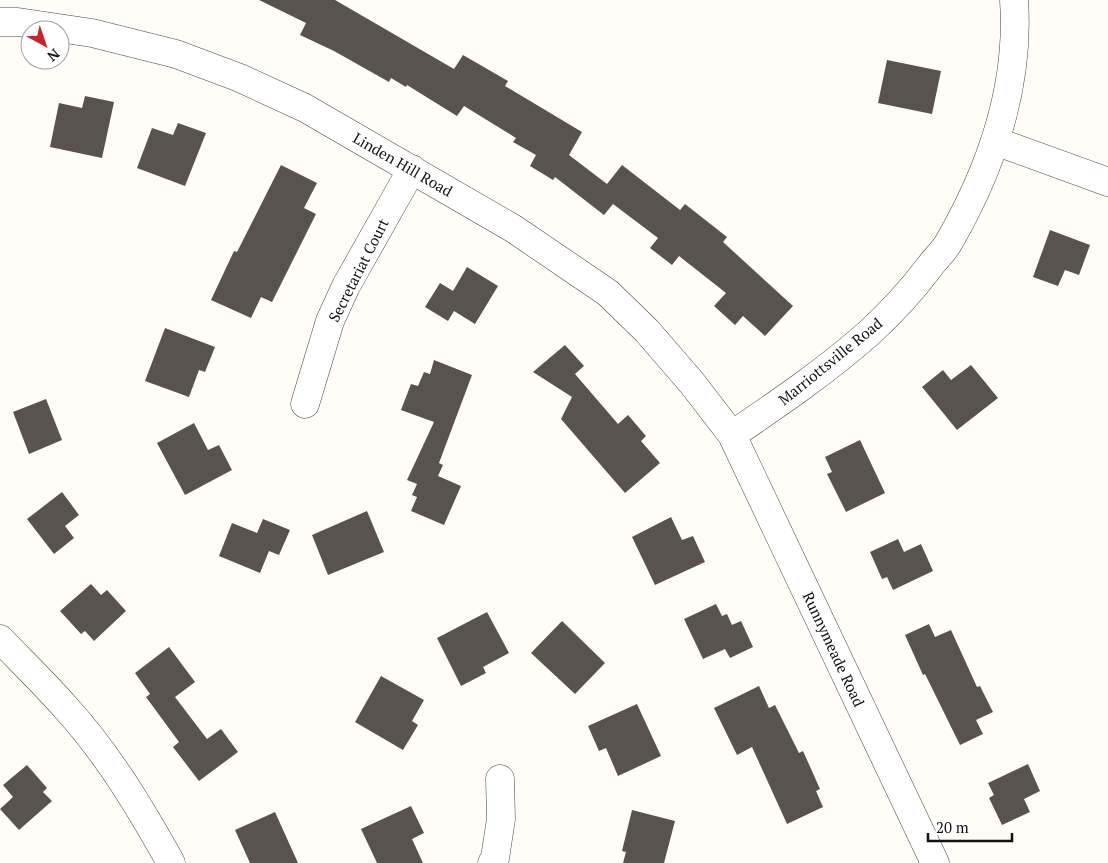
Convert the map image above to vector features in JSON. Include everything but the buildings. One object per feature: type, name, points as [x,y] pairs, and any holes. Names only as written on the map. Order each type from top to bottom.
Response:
[{"type":"street","name":"Marriottsville Road","points":[[732,435],[810,381],[870,333],[915,286],[948,244],[978,185],[995,140],[1009,87],[1016,27],[1014,0]]},
{"type":"street","name":"Linden Hill Road","points":[[0,22],[18,22],[92,33],[176,54],[240,78],[305,108],[514,229],[608,293],[647,331],[692,383],[732,435]]},
{"type":"street","points":[[995,140],[1108,182]]},
{"type":"street","name":"Secretariat Court","points":[[305,404],[330,322],[346,286],[412,169]]},
{"type":"street","name":"Runnymeade Road","points":[[732,435],[935,863]]},
{"type":"street","points":[[0,639],[67,709],[103,754],[147,820],[171,863]]},
{"type":"street","points":[[492,863],[495,858],[501,820],[500,779]]}]
